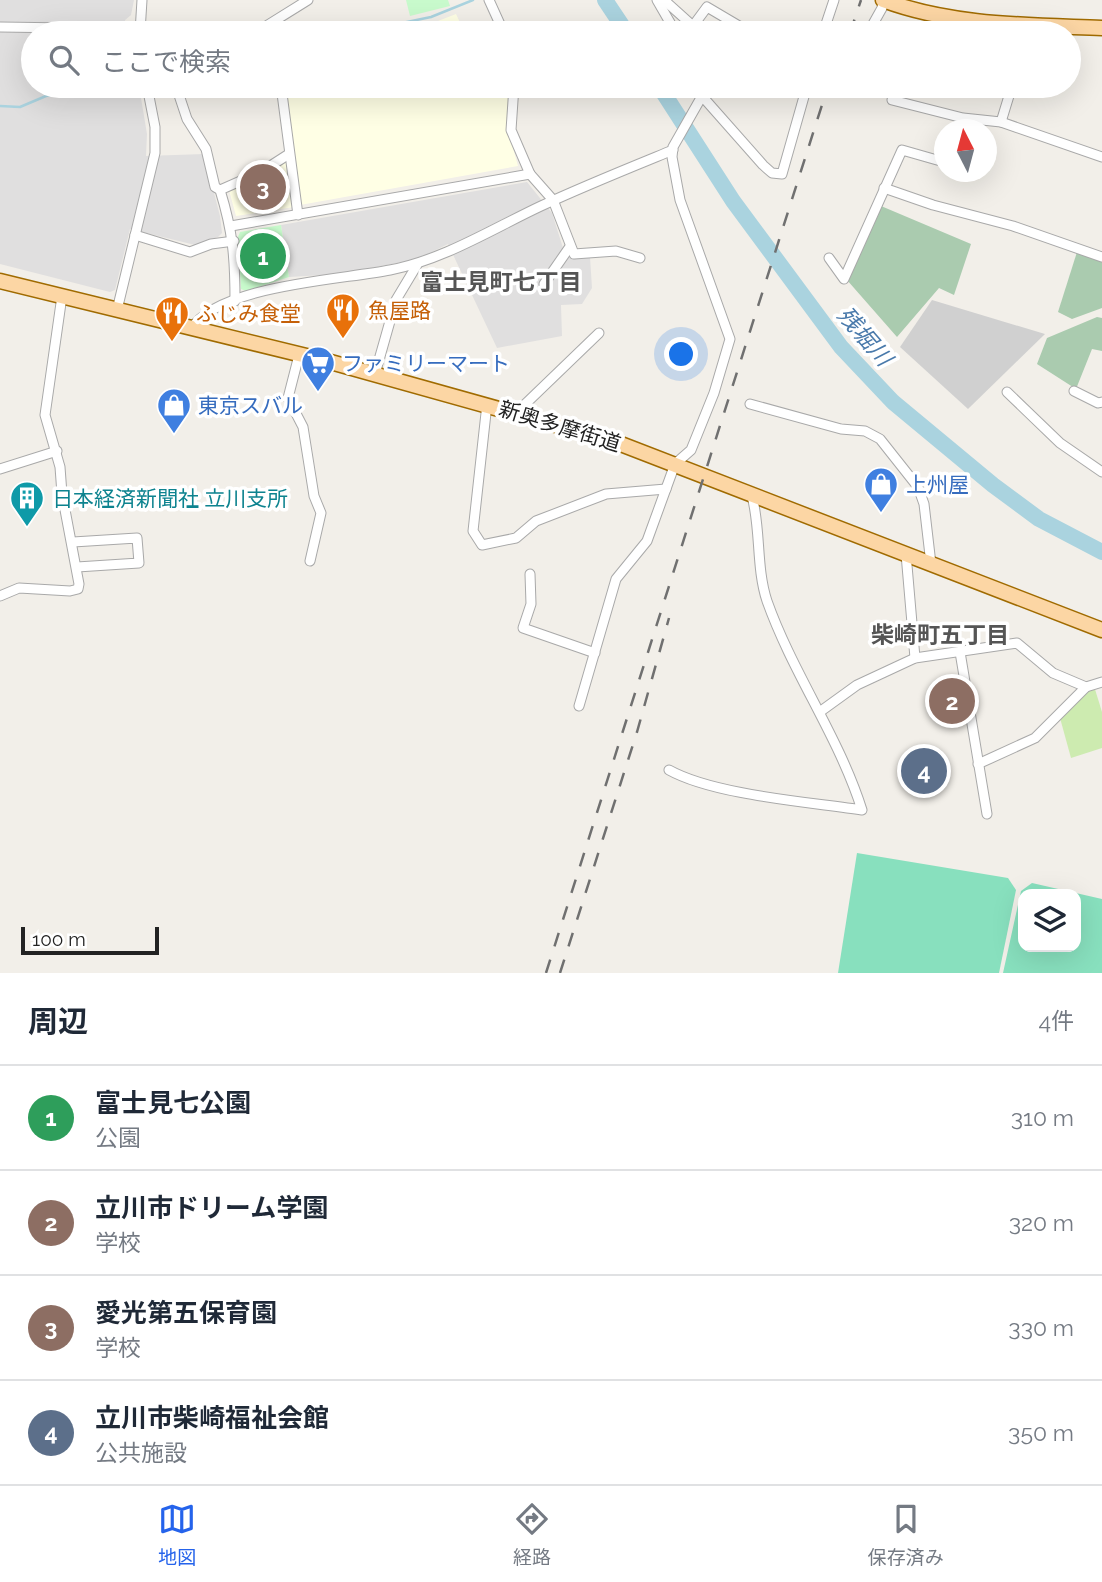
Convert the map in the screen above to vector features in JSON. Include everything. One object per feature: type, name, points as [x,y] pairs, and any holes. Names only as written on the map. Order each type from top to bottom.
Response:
[{"type":"main road","points":[[883,0],[944,18],[965,21]]},
{"type":"main road","points":[[1081,29],[1102,29]]},
{"type":"main road","name":"新奥多摩街道","points":[[0,281],[375,374],[613,441],[1102,630]]},
{"type":"street","points":[[141,21],[142,0]]},
{"type":"street","points":[[274,21],[307,0]]},
{"type":"street","points":[[489,0],[499,21]]},
{"type":"street","points":[[657,0],[669,21]]},
{"type":"street","points":[[664,0],[687,21]]},
{"type":"street","points":[[827,21],[834,0]]},
{"type":"street","points":[[873,21],[882,8],[883,0]]},
{"type":"street","points":[[697,21],[708,7],[727,21]]},
{"type":"street","points":[[0,27],[21,28]]},
{"type":"street","points":[[117,310],[155,153],[155,127],[150,98]]},
{"type":"street","points":[[180,98],[187,119],[206,149],[215,187],[220,190],[231,226],[236,301]]},
{"type":"street","points":[[282,98],[298,215]]},
{"type":"street","points":[[513,98],[512,130],[530,174],[553,200],[569,248],[574,254],[616,251],[640,258]]},
{"type":"street","points":[[579,706],[616,579],[647,541],[675,464],[691,450],[702,427],[730,339],[680,200],[673,148],[701,98]]},
{"type":"street","points":[[704,98],[764,165],[777,175],[782,174],[804,98]]},
{"type":"street","points":[[892,98],[963,118],[1001,122],[1102,157]]},
{"type":"street","points":[[1001,122],[1008,98]]},
{"type":"street","points":[[191,329],[198,317],[284,284],[342,279],[417,265],[553,200],[673,148]]},
{"type":"street","points":[[828,258],[844,279],[902,150],[934,159]]},
{"type":"street","points":[[220,190],[261,172],[289,154]]},
{"type":"street","points":[[231,226],[530,174]]},
{"type":"street","points":[[884,188],[933,205],[1013,226],[1102,257]]},
{"type":"street","points":[[135,235],[190,252],[211,244],[234,241]]},
{"type":"street","points":[[544,284],[569,248]]},
{"type":"street","points":[[375,374],[396,300],[417,265]]},
{"type":"street","points":[[0,596],[19,588],[78,589],[77,567],[65,513],[57,452],[45,415],[62,296]]},
{"type":"street","points":[[517,412],[599,333]]},
{"type":"street","points":[[299,355],[288,398],[303,427],[314,496],[321,513],[310,561]]},
{"type":"street","points":[[1074,391],[1098,403],[1102,402]]},
{"type":"street","points":[[1007,392],[1060,443],[1102,472]]},
{"type":"street","points":[[487,404],[473,531],[482,545],[516,538],[536,521],[606,494],[666,489]]},
{"type":"street","points":[[750,404],[841,429],[865,431],[880,439],[918,487],[924,504],[930,564]]},
{"type":"street","points":[[0,469],[57,452]]},
{"type":"street","points":[[669,770],[698,782],[725,788],[862,810],[853,782],[821,711],[766,598],[752,496]]},
{"type":"street","points":[[73,541],[137,538],[139,563],[77,567]]},
{"type":"street","points":[[906,554],[915,658]]},
{"type":"street","points":[[530,574],[531,604],[523,628],[595,653]]},
{"type":"street","points":[[821,711],[856,685],[915,658],[1017,643],[1053,673],[1086,687]]},
{"type":"street","points":[[960,652],[987,814]]},
{"type":"street","points":[[978,764],[1035,738],[1086,687],[1102,682]]},
{"type":"shaded area","points":[[0,0],[134,0],[131,15],[125,21],[21,21],[21,98],[141,98],[147,134],[146,156],[204,154],[222,233],[195,245],[130,229],[115,290],[110,292],[0,264]]},
{"type":"shaded area","points":[[456,14],[459,21],[438,21]]},
{"type":"shaded area","points":[[285,98],[508,98],[508,130],[518,166],[300,205]]},
{"type":"shaded area","points":[[288,161],[294,207],[236,216],[229,190],[260,177]]},
{"type":"shaded area","points":[[527,182],[552,213],[563,248],[571,258],[590,257],[592,288],[582,304],[561,305],[562,336],[497,348],[448,244],[418,259],[340,274],[289,277],[281,225]]},
{"type":"shaded area","points":[[881,206],[971,244],[954,295],[939,288],[897,337],[847,280]]},
{"type":"shaded area","points":[[1077,252],[1102,261],[1102,308],[1072,319],[1058,312]]},
{"type":"shaded area","points":[[932,300],[1045,334],[968,409],[900,347]]},
{"type":"shaded area","points":[[1097,317],[1102,318],[1102,351],[1092,349],[1076,389],[1037,364],[1047,338]]},
{"type":"green space","points":[[406,0],[448,0],[450,6],[410,16]]},
{"type":"green space","points":[[281,225],[289,277],[246,291],[241,289],[240,232]]},
{"type":"green space","points":[[1094,686],[1102,712],[1102,748],[1071,758],[1060,718],[1087,689]]},
{"type":"green space","points":[[857,853],[1008,878],[1016,890],[999,973],[838,973]]},
{"type":"green space","points":[[1032,883],[1058,889],[1024,889]]},
{"type":"green space","points":[[1081,894],[1102,899],[1102,973],[1003,973],[1018,905],[1018,952],[1081,952]]},
{"type":"waterway","points":[[412,21],[431,17],[473,0]]},
{"type":"waterway","name":"残堀川","points":[[605,0],[619,21]]},
{"type":"waterway","points":[[0,106],[20,107],[41,98]]},
{"type":"waterway","name":"残堀川","points":[[667,98],[733,201],[841,347],[893,402],[993,485],[1039,519],[1102,552]]},
{"type":"railway","points":[[854,21],[861,0]]},
{"type":"railway","points":[[546,973],[824,98]]},
{"type":"railway","points":[[560,973],[637,732],[669,618]]},
{"type":"place","name":"愛光第五保育園","points":[[263,187]]},
{"type":"place","name":"富士見七公園","points":[[263,256]]},
{"type":"place","name":"魚屋路","points":[[343,340]]},
{"type":"place","name":"ふじみ食堂","points":[[172,343]]},
{"type":"place","name":"ファミリーマート","points":[[318,393]]},
{"type":"place","name":"東京スバル","points":[[174,435]]},
{"type":"place","name":"上州屋","points":[[881,514]]},
{"type":"place","name":"日本経済新聞社 立川支所","points":[[27,528]]},
{"type":"place","name":"立川市ドリーム学園","points":[[952,701]]},
{"type":"place","name":"立川市柴崎福祉会館","points":[[924,771]]},
{"type":"district","name":"富士見町七丁目","points":[[501,281]]},
{"type":"district","name":"柴崎町五丁目","points":[[940,634]]}]
